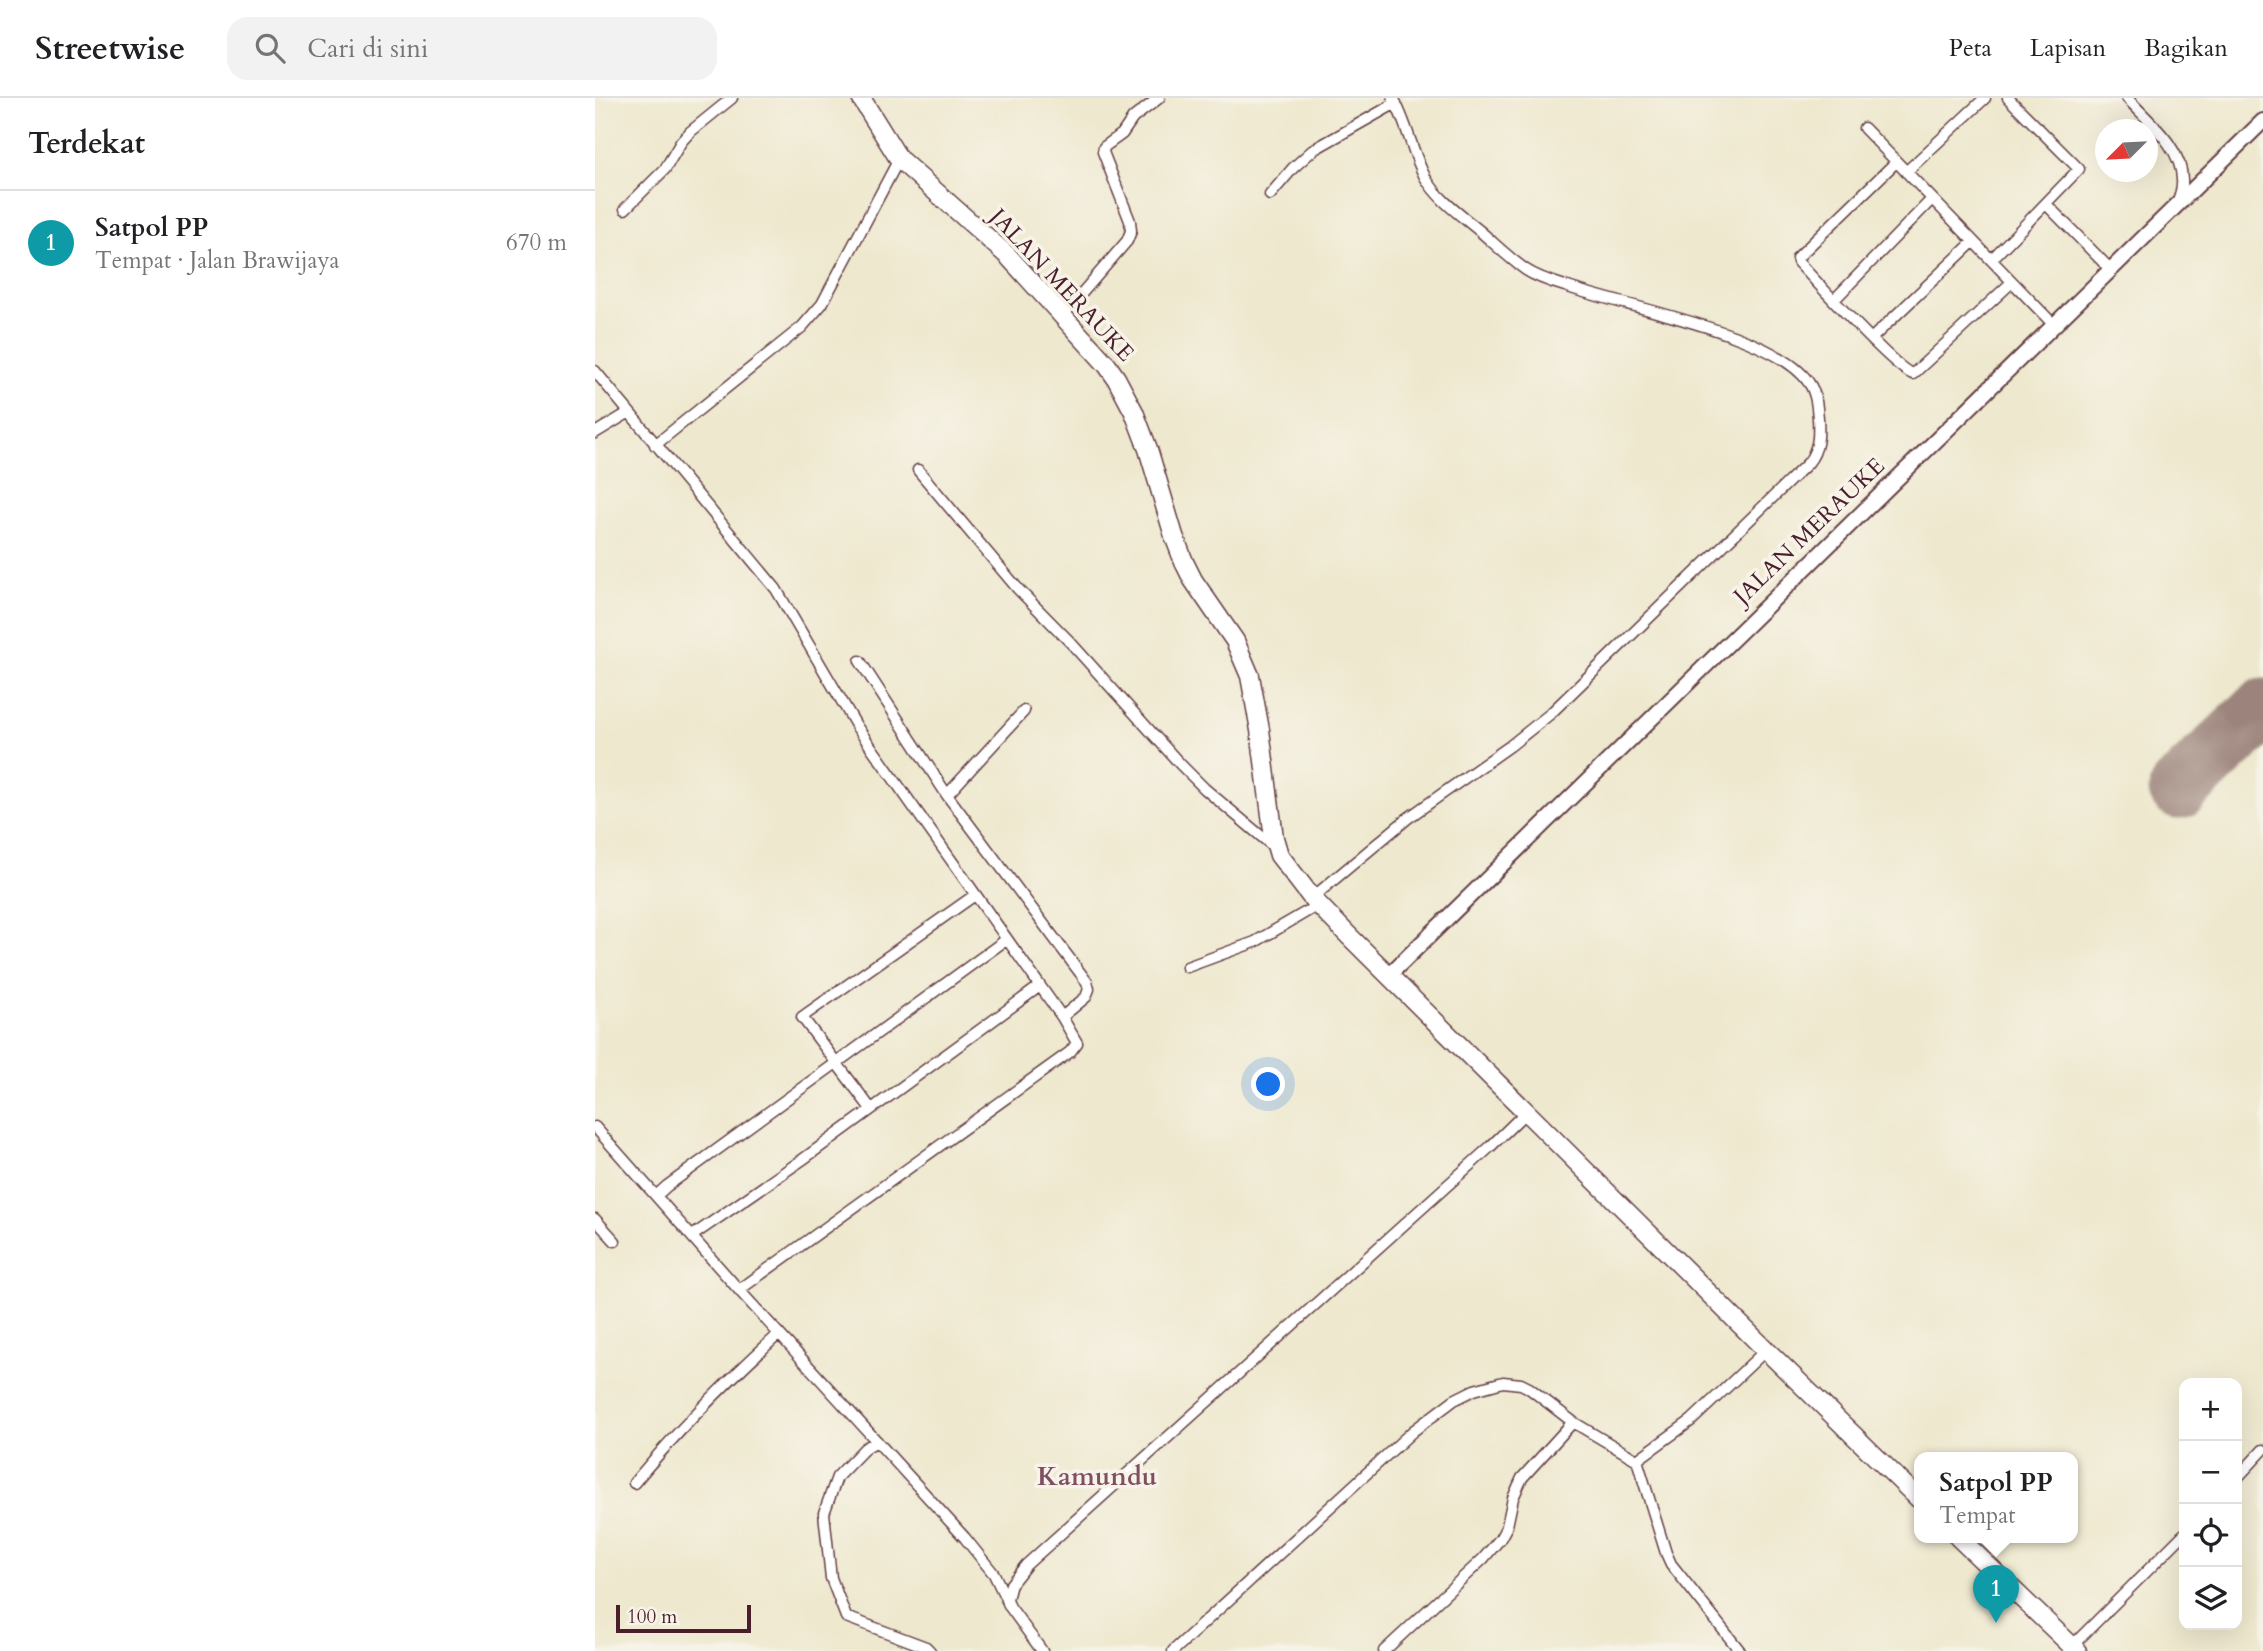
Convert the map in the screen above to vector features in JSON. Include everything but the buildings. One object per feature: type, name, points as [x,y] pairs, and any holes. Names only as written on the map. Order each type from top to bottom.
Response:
[{"type":"highway","name":"JALAN MERAUKE","points":[[861,98],[899,159],[1008,256],[1107,365],[1129,402],[1148,449],[1184,562],[1242,653],[1253,688],[1277,850],[1289,870],[1315,901],[1526,1112],[1914,1494]]},
{"type":"highway","points":[[1964,1543],[2072,1648]]},
{"type":"street","points":[[625,209],[665,169],[690,132],[732,98]]},
{"type":"street","points":[[1063,315],[1127,241],[1132,231],[1103,152],[1104,147],[1122,134],[1133,118],[1159,98]]},
{"type":"street","points":[[1906,172],[1985,98]]},
{"type":"street","points":[[1990,260],[2080,169],[2008,98]]},
{"type":"street","points":[[2127,98],[2172,148],[2182,171],[2183,182],[2178,202]]},
{"type":"street","points":[[1187,967],[1255,942],[1315,901],[1408,818],[1510,746],[1550,713],[1808,463],[1815,454],[1818,442],[1818,408],[1812,388],[1800,373],[1774,354],[1746,340],[1597,298],[1532,274],[1516,262],[1450,206],[1428,183],[1395,100],[1313,150],[1270,195]]},
{"type":"street","name":"JALAN MERAUKE","points":[[1389,975],[2263,121]]},
{"type":"street","points":[[1864,128],[2054,325]]},
{"type":"street","points":[[655,445],[803,327],[822,304],[899,159]]},
{"type":"street","points":[[1896,162],[1797,258],[1871,339],[1905,371],[1913,374],[2012,282]]},
{"type":"street","points":[[1834,300],[1932,199]]},
{"type":"street","points":[[2046,204],[2110,270]]},
{"type":"street","points":[[1871,339],[1973,242]]},
{"type":"street","points":[[595,370],[776,589],[857,727],[1077,1041],[1074,1049],[739,1290]]},
{"type":"street","points":[[595,433],[628,413]]},
{"type":"street","points":[[918,470],[1010,580],[1181,764],[1205,789],[1277,850]]},
{"type":"street","points":[[860,661],[947,795],[1087,982],[1089,989],[1086,998],[1062,1017]]},
{"type":"street","points":[[947,795],[1024,711]]},
{"type":"street","points":[[871,1109],[802,1017],[975,895]]},
{"type":"street","points":[[656,1196],[1007,939]]},
{"type":"street","points":[[692,1236],[1040,986]]},
{"type":"street","points":[[1007,1599],[1011,1584],[1026,1565],[1526,1112]]},
{"type":"street","points":[[595,1127],[981,1558],[994,1574],[1018,1620],[1042,1651]]},
{"type":"street","points":[[595,1219],[615,1241]]},
{"type":"street","points":[[634,1483],[725,1383],[779,1334]]},
{"type":"street","points":[[1637,1460],[1692,1420],[1766,1350]]},
{"type":"street","points":[[1173,1651],[1413,1431],[1463,1395],[1503,1382],[1521,1384],[1535,1391],[1573,1422],[1637,1460],[1671,1564],[1740,1651]]},
{"type":"street","points":[[1384,1651],[1483,1559],[1500,1539],[1522,1478],[1573,1422]]},
{"type":"street","points":[[877,1441],[865,1448],[837,1477],[824,1513],[831,1578],[846,1618],[926,1647],[930,1651]]},
{"type":"street","points":[[2242,1473],[2263,1450]]},
{"type":"street","points":[[2072,1648],[2179,1539]]},
{"type":"runway","points":[[2179,789],[2263,709]]},
{"type":"place","name":"Satpol PP","points":[[1996,1623]]},
{"type":"district","name":"Kamundu","points":[[1097,1476]]}]
